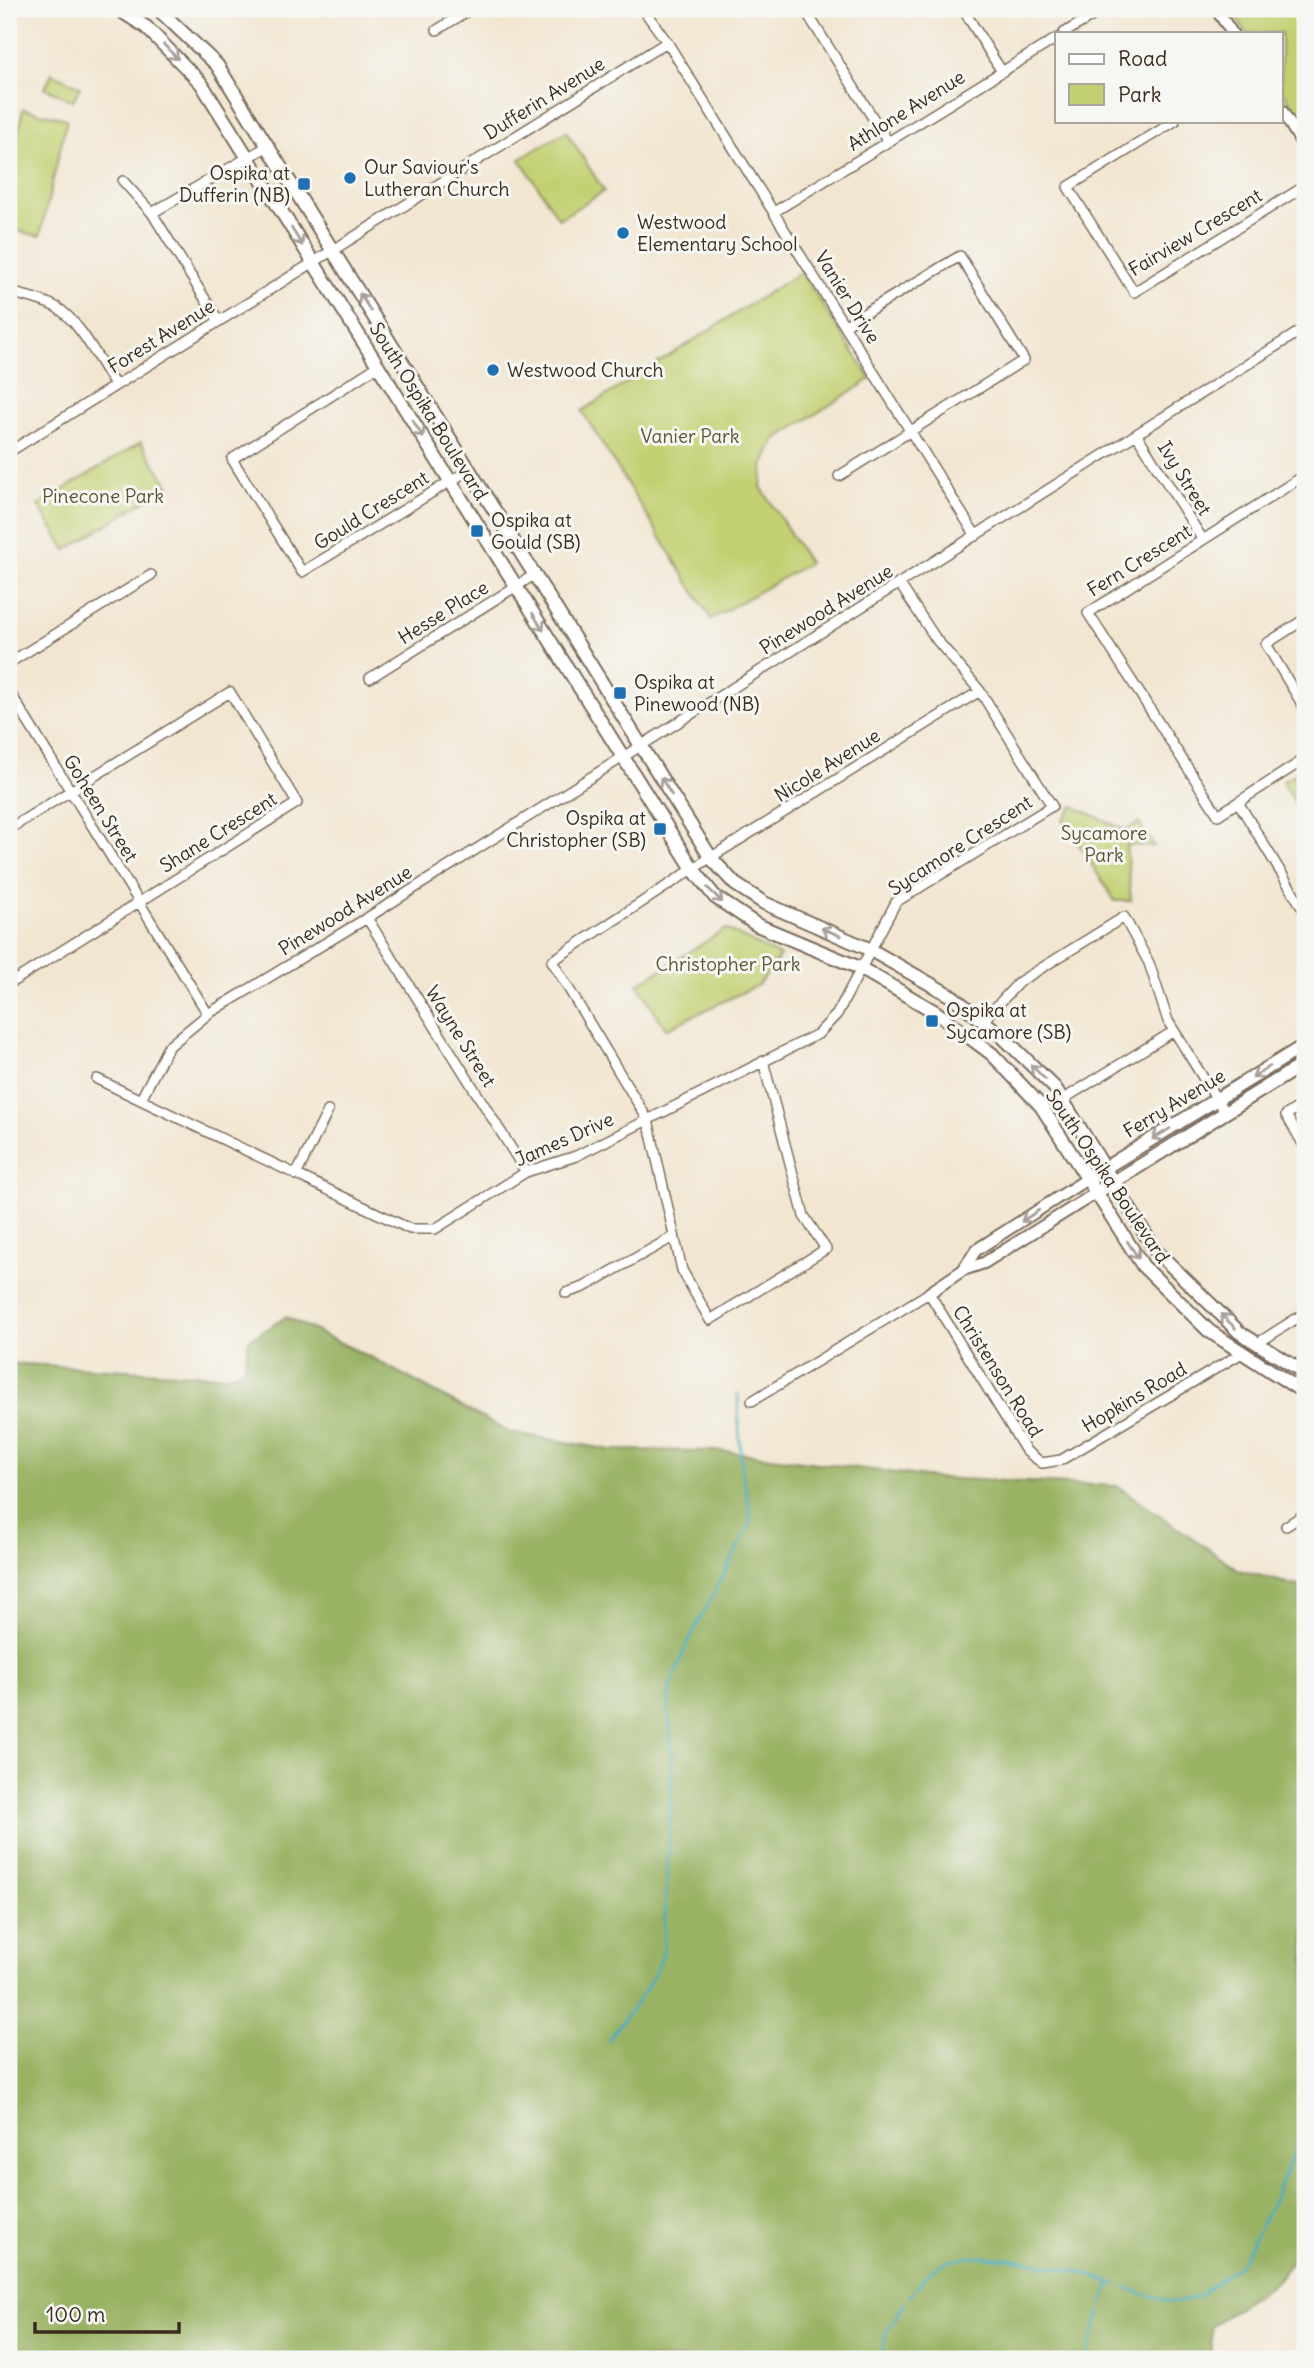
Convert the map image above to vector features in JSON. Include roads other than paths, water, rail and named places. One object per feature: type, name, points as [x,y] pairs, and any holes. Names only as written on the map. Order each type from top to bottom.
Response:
[{"type":"main road","name":"South Ospika Boulevard","points":[[118,9],[146,27],[201,83],[693,869],[715,897],[757,925],[860,968],[937,1013],[992,1054],[1041,1106],[1143,1266],[1209,1331],[1305,1393]]},
{"type":"main road","name":"South Ospika Boulevard","points":[[158,9],[217,65],[711,858],[735,884],[764,904],[869,949],[953,997],[1020,1053],[1055,1088],[1155,1250],[1239,1332],[1305,1373]]},
{"type":"main road","name":"Ferry Avenue","points":[[1087,1179],[1305,1045]]},
{"type":"main road","name":"Ferry Avenue","points":[[1096,1193],[1305,1063]]},
{"type":"street","points":[[437,30],[471,9]]},
{"type":"street","name":"Vanier Drive","points":[[643,9],[667,42],[976,536]]},
{"type":"street","points":[[815,9],[807,13],[888,142]]},
{"type":"street","points":[[963,9],[1002,72]]},
{"type":"street","points":[[1066,32],[1104,9]]},
{"type":"street","points":[[1216,9],[1231,32]]},
{"type":"street","name":"Athlone Avenue","points":[[774,212],[1055,39]]},
{"type":"street","name":"Dufferin Avenue","points":[[333,251],[667,42]]},
{"type":"street","points":[[1282,111],[1305,149]]},
{"type":"street","name":"Fairview Crescent","points":[[1173,122],[1068,187],[1134,292],[1305,186]]},
{"type":"street","points":[[152,214],[268,146]]},
{"type":"street","points":[[123,181],[152,214],[218,320]]},
{"type":"street","name":"Forest Avenue","points":[[9,452],[333,251]]},
{"type":"street","points":[[839,476],[1024,360],[960,256],[845,325]]},
{"type":"street","points":[[9,292],[57,307],[72,320],[115,385]]},
{"type":"street","name":"Pinewood Avenue","points":[[141,1099],[168,1047],[208,1014],[367,918],[1305,328]]},
{"type":"street","name":"Gould Crescent","points":[[379,366],[232,459],[302,572],[469,470]]},
{"type":"street","name":"Ivy Street","points":[[1137,435],[1203,540]]},
{"type":"street","name":"Fern Crescent","points":[[1238,802],[1218,815],[1088,613],[1305,475]]},
{"type":"street","points":[[9,663],[151,575]]},
{"type":"street","name":"Hesse Place","points":[[370,678],[534,575]]},
{"type":"street","name":"Sycamore Crescent","points":[[860,968],[895,902],[1052,806],[980,691],[936,639],[899,583]]},
{"type":"street","points":[[1305,619],[1266,644],[1305,709]]},
{"type":"street","name":"Goheen Street","points":[[9,691],[208,1014]]},
{"type":"street","name":"Nicole Avenue","points":[[648,1120],[552,961],[693,869],[980,691]]},
{"type":"street","name":"Shane Crescent","points":[[70,791],[230,692],[297,803],[139,902]]},
{"type":"street","points":[[1305,759],[1238,802],[1305,912]]},
{"type":"street","points":[[9,829],[70,791]]},
{"type":"street","points":[[9,984],[139,902]]},
{"type":"street","points":[[983,1021],[1019,982],[1124,917],[1149,963],[1168,1021],[1225,1112]]},
{"type":"street","name":"Wayne Street","points":[[367,918],[526,1172]]},
{"type":"street","name":"James Drive","points":[[97,1079],[410,1229],[435,1229],[526,1172],[576,1156],[818,1034],[837,1014],[860,968]]},
{"type":"street","points":[[1062,1100],[1174,1031]]},
{"type":"street","points":[[648,1120],[682,1270],[710,1320],[826,1249],[804,1216],[764,1061]]},
{"type":"street","points":[[1305,1103],[1286,1115],[1305,1147]]},
{"type":"street","points":[[296,1175],[328,1111]]},
{"type":"street","name":"Ferry Avenue","points":[[963,1270],[976,1250],[1087,1179]]},
{"type":"street","name":"Ferry Avenue","points":[[752,1401],[963,1270],[984,1263],[1096,1193]]},
{"type":"street","points":[[566,1293],[584,1287],[673,1237]]},
{"type":"street","name":"Christenson Road","points":[[929,1293],[1026,1451],[1042,1463]]},
{"type":"street","points":[[1258,1343],[1305,1313]]},
{"type":"street","name":"Hopkins Road","points":[[1042,1463],[1061,1461],[1242,1353]]},
{"type":"street","points":[[1286,1526],[1305,1514]]},
{"type":"waterway","points":[[608,2041],[646,1988],[663,1953],[673,1762],[668,1708],[670,1687],[687,1644],[750,1525],[741,1461],[738,1394]]},
{"type":"waterway","points":[[1126,2288],[1170,2302],[1181,2302],[1200,2295],[1240,2264],[1266,2216],[1305,2128]]},
{"type":"waterway","points":[[910,2297],[925,2277],[944,2263],[981,2257],[1056,2267],[1117,2285]]},
{"type":"waterway","points":[[1103,2304],[1110,2282]]},
{"type":"waterway","points":[[882,2355],[886,2333],[905,2303]]},
{"type":"waterway","points":[[1086,2359],[1100,2312]]},
{"type":"place","name":"Our Saviour's Lutheran Church","points":[[350,178]]},
{"type":"place","name":"Ospika at Dufferin (NB)","points":[[304,184]]},
{"type":"place","name":"Westwood Elementary School","points":[[623,233]]},
{"type":"place","name":"Westwood Church","points":[[493,370]]},
{"type":"place","name":"Ospika at Gould (SB)","points":[[477,531]]},
{"type":"place","name":"Ospika at Pinewood (NB)","points":[[620,693]]},
{"type":"place","name":"Ospika at Christopher (SB)","points":[[660,829]]},
{"type":"place","name":"Ospika at Sycamore (SB)","points":[[932,1021]]},
{"type":"park label","name":"Vanier Park","points":[[690,436]]},
{"type":"park label","name":"Pinecone Park","points":[[103,496]]},
{"type":"park label","name":"Sycamore Park","points":[[1104,844]]},
{"type":"park label","name":"Christopher Park","points":[[728,964]]}]
